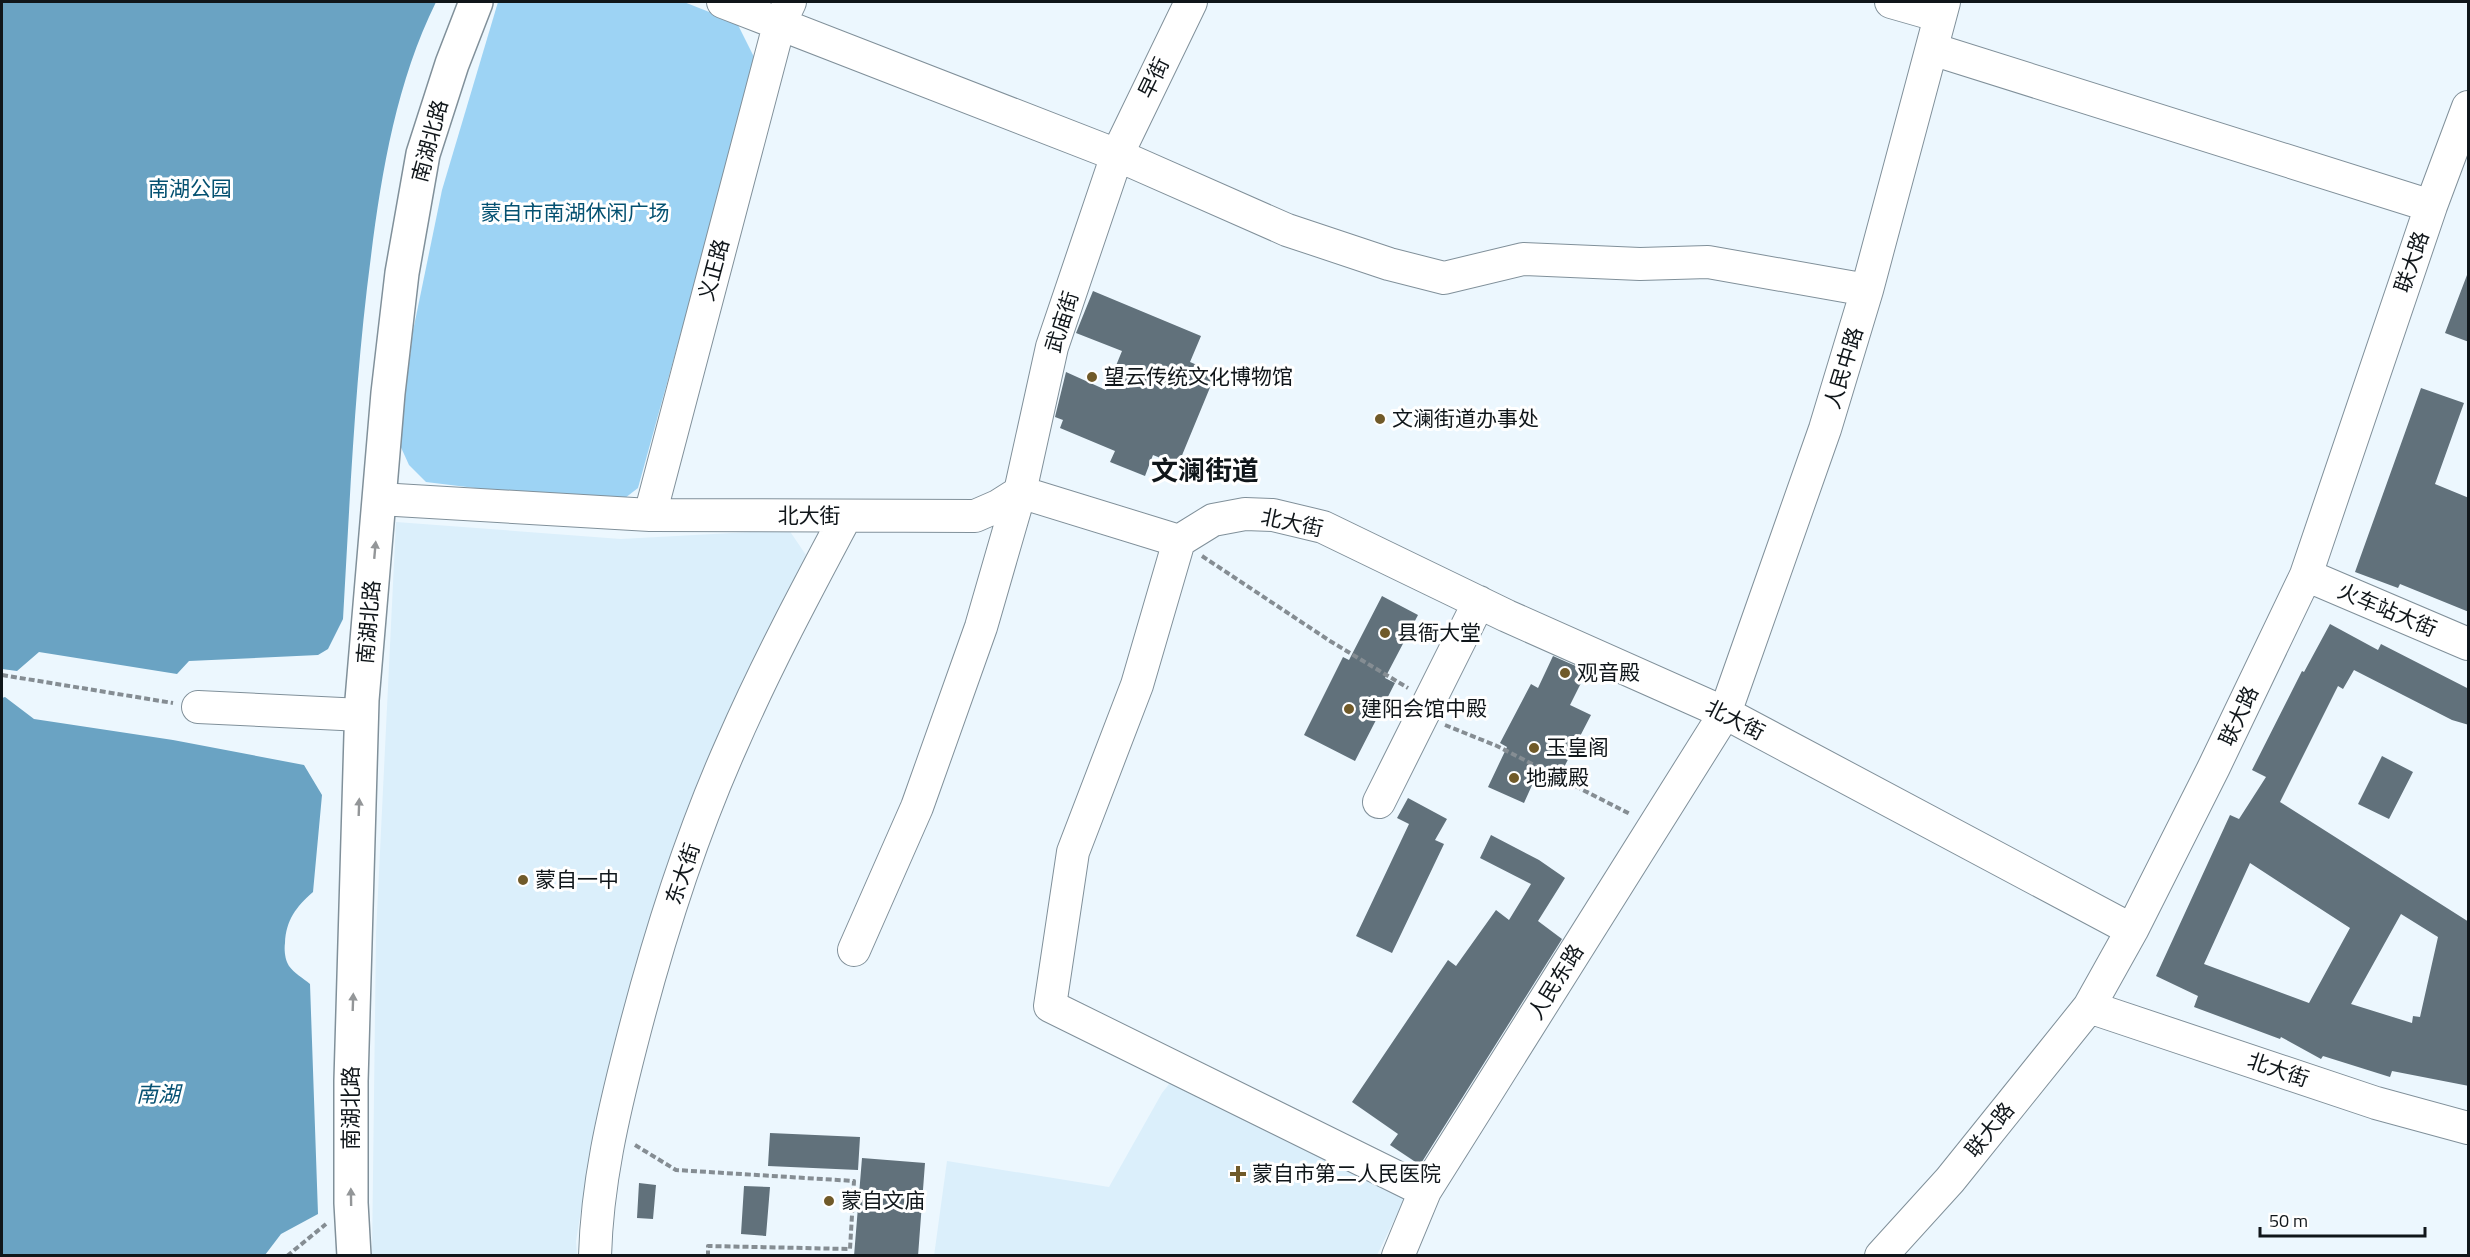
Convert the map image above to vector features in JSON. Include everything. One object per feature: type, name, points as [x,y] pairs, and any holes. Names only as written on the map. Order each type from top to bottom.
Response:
[{"type":"main road","name":"南湖北路","points":[[354,1256],[351,1203],[351,1081],[362,715],[379,499],[402,273],[423,154],[452,64],[476,2]]},
{"type":"street","points":[[723,2],[785,13],[1287,230],[1389,264],[1444,278],[1523,259],[1640,264],[1708,262],[1867,290]]},
{"type":"street","name":"早街","points":[[1117,155],[1191,2]]},
{"type":"street","points":[[1891,2],[1942,9]]},
{"type":"street","name":"人民中路","points":[[1725,713],[1826,429],[1867,290],[1942,9]]},
{"type":"street","name":"义正路","points":[[650,515],[785,13]]},
{"type":"street","points":[[1932,49],[2431,206]]},
{"type":"street","name":"联大路","points":[[1881,1256],[1950,1180],[2089,1007],[2132,930],[2214,767],[2306,575],[2431,206],[2469,107]]},
{"type":"street","name":"武庙街","points":[[854,950],[917,807],[981,627],[1020,492],[1052,347],[1117,155]]},
{"type":"street","name":"北大街","points":[[379,499],[650,515],[975,516],[998,506],[1020,492]]},
{"type":"street","points":[[1020,492],[1179,541],[1137,686],[1073,852],[1050,1005],[1425,1191]]},
{"type":"street","name":"北大街","points":[[1179,541],[1213,520],[1245,514],[1273,515],[1323,527],[1479,602],[1725,713],[2132,930]]},
{"type":"street","name":"东大街","points":[[595,1256],[596,1222],[612,1119],[644,996],[684,866],[732,745],[796,610],[846,516]]},
{"type":"street","name":"火车站大街","points":[[2306,575],[2469,644]]},
{"type":"street","points":[[1379,802],[1479,602]]},
{"type":"street","points":[[198,707],[362,715]]},
{"type":"street","name":"人民东路","points":[[1398,1256],[1425,1191],[1725,713]]},
{"type":"street","name":"北大街","points":[[2089,1007],[2376,1103],[2469,1128]]},
{"type":"path","points":[[2,675],[198,707]]},
{"type":"path","points":[[612,1119],[630,1143],[676,1170],[854,1181],[850,1249],[708,1246],[708,1256]]},
{"type":"path","points":[[287,1256],[351,1203]]},
{"type":"shaded area","name":"蒙自一中","points":[[396,522],[621,539],[789,530],[806,555],[738,693],[644,950],[598,1109],[576,1241],[577,1255],[372,1256],[376,934]]},
{"type":"shaded area","name":"蒙自市第二人民医院","points":[[1170,1083],[1406,1196],[1377,1255],[934,1256],[947,1161],[1109,1187],[1162,1093]]},
{"type":"green space","name":"蒙自市南湖休闲广场","points":[[498,2],[684,2],[737,23],[756,61],[638,488],[616,505],[426,482],[409,465],[399,443],[413,331],[442,190]]},
{"type":"water","points":[[2,2],[436,2],[422,32],[401,94],[386,158],[365,301],[343,619],[328,649],[318,655],[189,661],[177,674],[39,652],[17,671],[2,669]]},
{"type":"water","name":"南湖","points":[[5,697],[34,719],[173,740],[304,765],[322,795],[313,892],[297,909],[287,927],[285,949],[289,966],[310,984],[318,1214],[281,1234],[265,1255],[2,1255],[2,698]]},
{"type":"building","points":[[2467,275],[2469,275],[2469,342],[2445,333]]},
{"type":"building","points":[[1093,291],[1201,336],[1190,362],[1216,373],[1178,465],[1153,455],[1145,476],[1110,462],[1115,451],[1060,428],[1063,420],[1055,417],[1066,372],[1106,390],[1122,351],[1076,333]]},
{"type":"building","points":[[2421,388],[2464,403],[2435,484],[2469,498],[2469,612],[2400,584],[2398,588],[2355,572]]},
{"type":"building","name":"建阳会馆中殿","points":[[1382,596],[1418,615],[1385,678],[1395,683],[1355,761],[1304,735],[1343,657],[1349,660]]},
{"type":"building","points":[[2330,624],[2378,650],[2381,644],[2469,689],[2469,725],[2452,720],[2354,670],[2343,689],[2338,686],[2280,802],[2469,922],[2469,1086],[2392,1071],[2390,1077],[2323,1056],[2321,1059],[2281,1037],[2280,1039],[2194,1007],[2198,996],[2156,976],[2230,815],[2239,819],[2266,777],[2252,770],[2302,671],[2304,672]],"holes":[[[2250,863],[2350,928],[2309,1003],[2204,964]],[[2401,914],[2438,937],[2420,1017],[2413,1016],[2412,1023],[2351,1004]]]},
{"type":"building","points":[[1553,656],[1587,671],[1570,705],[1591,715],[1560,775],[1541,765],[1524,803],[1488,787],[1507,747],[1500,743],[1531,684],[1538,688]]},
{"type":"building","points":[[2382,756],[2413,772],[2389,819],[2358,804]]},
{"type":"building","points":[[1408,798],[1447,819],[1435,840],[1444,844],[1392,953],[1356,936],[1409,824],[1397,818]]},
{"type":"building","points":[[1491,835],[1539,860],[1565,878],[1538,921],[1562,939],[1420,1165],[1390,1145],[1398,1134],[1352,1102],[1448,960],[1456,966],[1496,910],[1509,920],[1531,884],[1480,858]]},
{"type":"building","points":[[770,1133],[860,1137],[858,1170],[768,1166]]},
{"type":"building","points":[[862,1158],[925,1163],[918,1256],[854,1256]]},
{"type":"building","points":[[639,1183],[656,1185],[653,1219],[637,1218]]},
{"type":"building","points":[[744,1186],[770,1187],[766,1236],[741,1234]]},
{"type":"place","name":"望云传统文化博物馆","points":[[1092,377]]},
{"type":"place","name":"文澜街道办事处","points":[[1380,419]]},
{"type":"place","name":"县衙大堂","points":[[1385,633]]},
{"type":"place","name":"观音殿","points":[[1565,673]]},
{"type":"place","name":"建阳会馆中殿","points":[[1349,709]]},
{"type":"place","name":"玉皇阁","points":[[1534,748]]},
{"type":"place","name":"地藏殿","points":[[1514,778]]},
{"type":"place","name":"蒙自一中","points":[[523,880]]},
{"type":"place","name":"蒙自市第二人民医院","points":[[1238,1174]]},
{"type":"place","name":"蒙自文庙","points":[[829,1201]]},
{"type":"district","name":"文澜街道","points":[[1205,471]]},
{"type":"park label","name":"南湖公园","points":[[190,189]]}]
